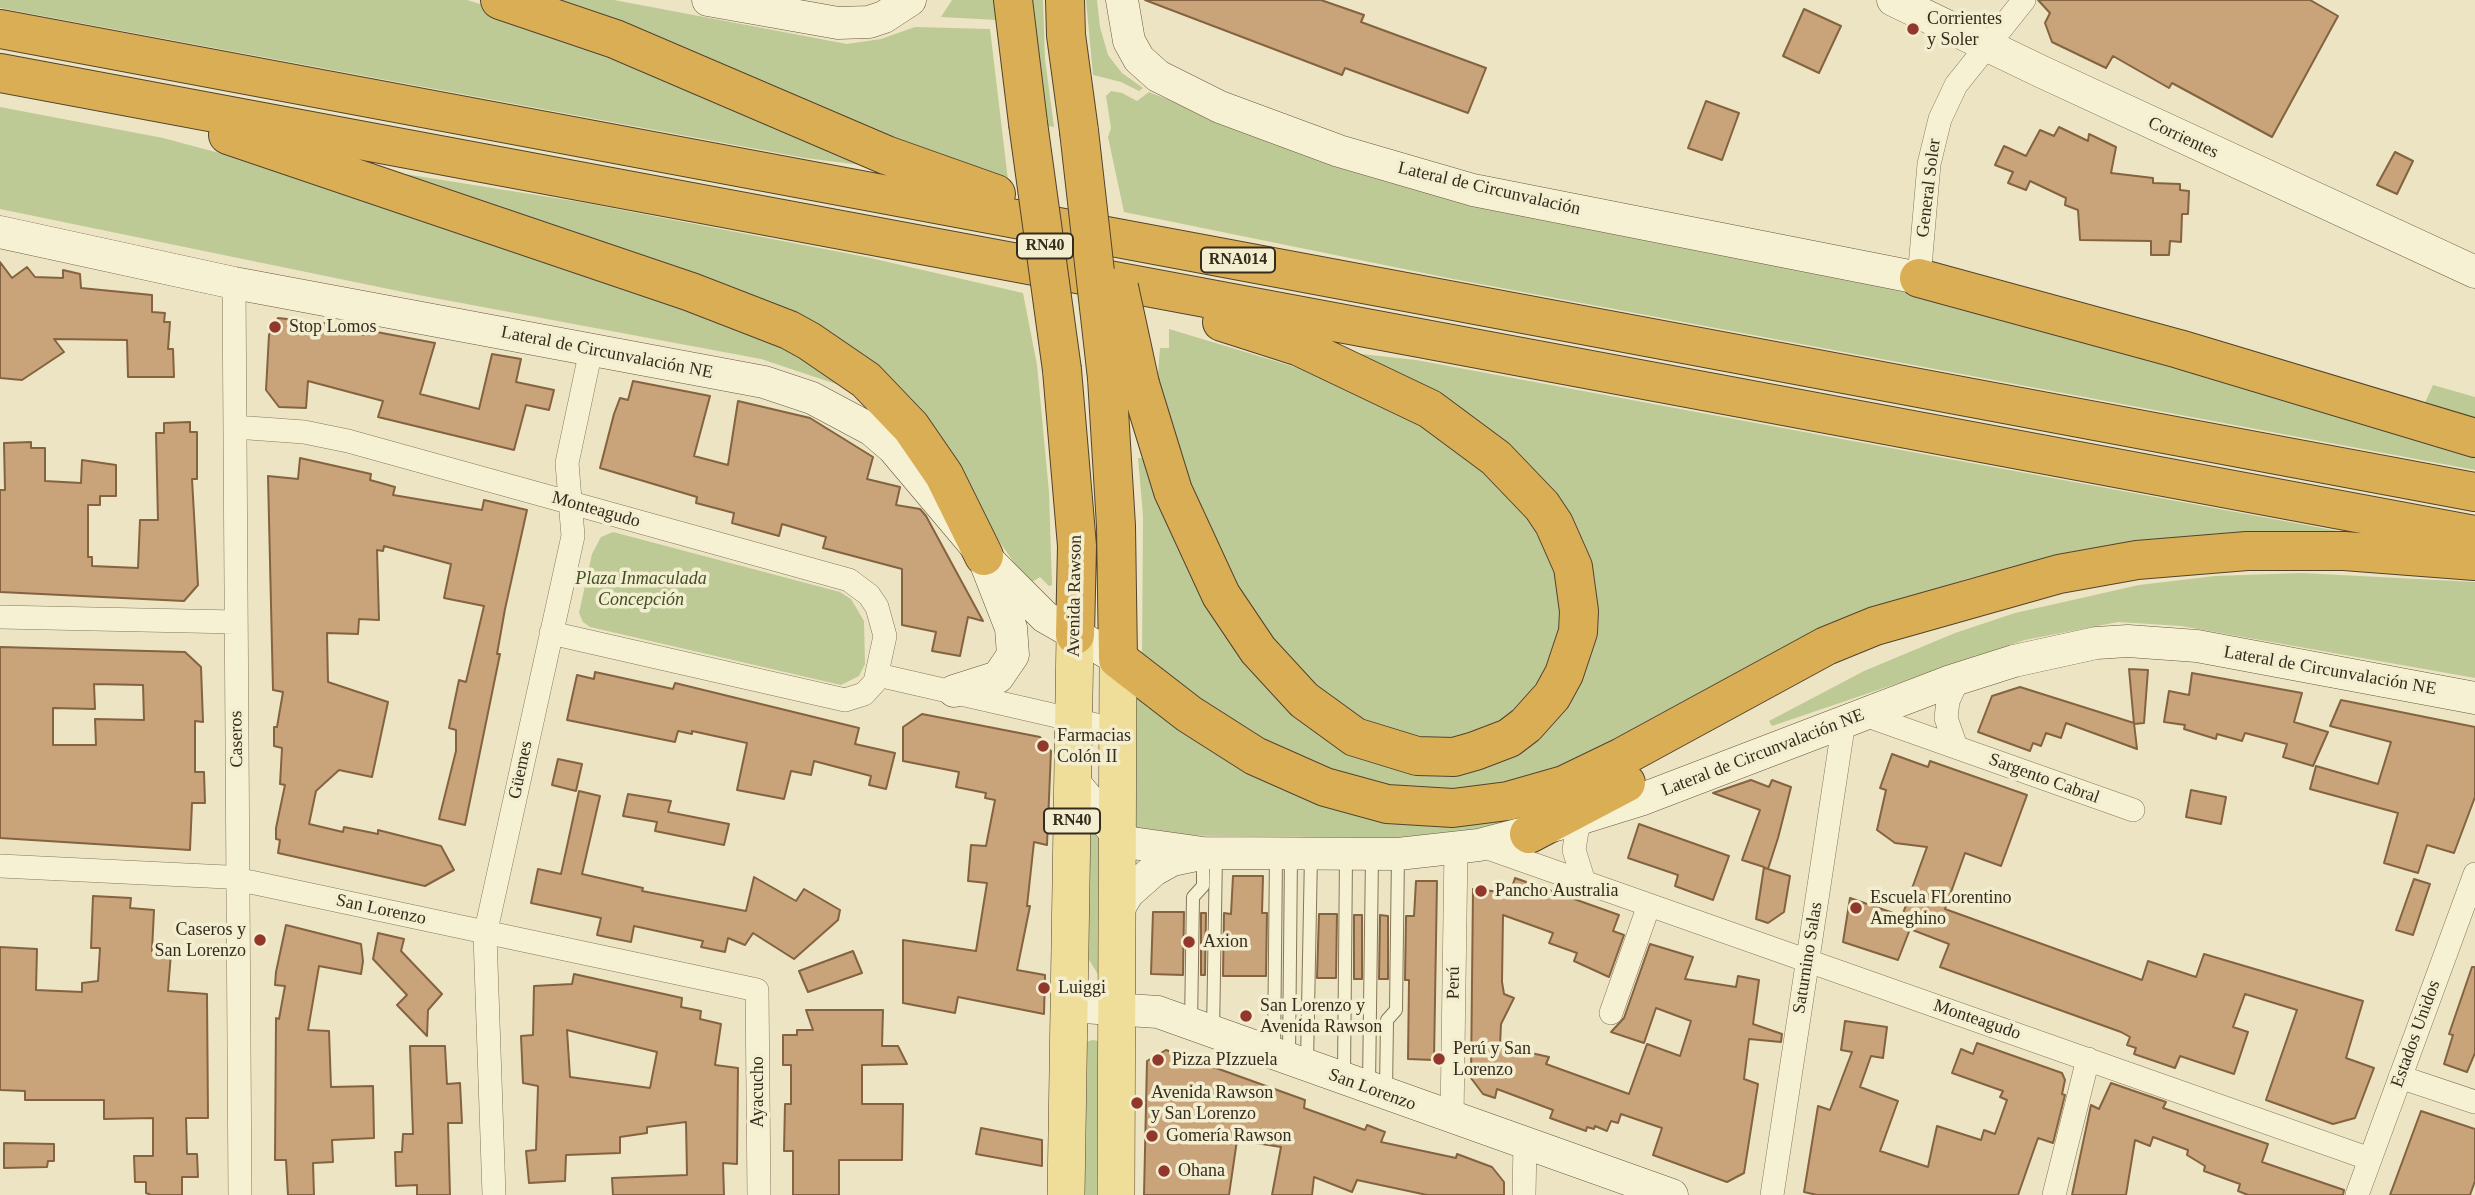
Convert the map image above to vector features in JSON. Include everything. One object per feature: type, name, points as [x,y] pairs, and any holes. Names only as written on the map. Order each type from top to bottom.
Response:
[{"type":"highway","points":[[500,0],[615,39],[943,176],[1082,222],[1180,249]]},
{"type":"highway","name":"Avenida Rawson","points":[[1013,0],[1062,370],[1077,546],[1075,635]]},
{"type":"highway","name":"RN40","points":[[1065,0],[1067,46],[1080,144],[1124,381],[1116,526],[1118,659]]},
{"type":"highway","name":"RNA014","points":[[0,29],[2475,492]]},
{"type":"highway","name":"RNA014","points":[[0,73],[2475,535]]},
{"type":"highway","points":[[69,85],[453,210],[715,301],[789,330],[866,380],[896,409],[944,475],[984,556]]},
{"type":"highway","points":[[936,246],[1149,300],[1300,347],[1385,385],[1456,425],[1525,486],[1555,524],[1573,567],[1579,611],[1578,632],[1564,674],[1552,696],[1526,725],[1509,737],[1454,757],[1435,758],[1396,752],[1355,737],[1323,716],[1270,665],[1221,595],[1124,381]]},
{"type":"highway","points":[[1919,278],[2179,349],[2475,438]]},
{"type":"highway","points":[[1529,834],[1588,809],[1801,684],[1944,609],[1985,592],[2059,574],[2188,554],[2344,551],[2475,561]]},
{"type":"highway","points":[[1118,659],[1210,729],[1295,775],[1342,793],[1387,804],[1452,808],[1508,801],[1564,785],[1622,757],[1826,646],[1875,626],[1944,609]]},
{"type":"main road","name":"Avenida Rawson","points":[[1066,1195],[1075,635]]},
{"type":"main road","name":"RN40","points":[[1116,1195],[1118,659]]},
{"type":"street","points":[[708,0],[838,23],[869,22],[884,17],[910,0]]},
{"type":"street","name":"Lateral de Circunvalación","points":[[1122,0],[1129,41],[1139,59],[1158,76],[1220,107],[1339,150],[1473,190],[1919,278]]},
{"type":"street","name":"Corrientes","points":[[1893,0],[1988,47],[2475,272]]},
{"type":"street","name":"General Soler","points":[[1919,278],[1934,134],[1956,85],[2024,0]]},
{"type":"street","name":"Lateral de Circunvalación NE","points":[[0,232],[234,283],[764,382],[812,398],[872,430],[893,448],[984,556],[1045,617],[1118,659]]},
{"type":"street","name":"Caseros","points":[[234,283],[240,1195]]},
{"type":"street","name":"Güemes","points":[[494,1195],[485,932],[573,536],[567,463],[591,350]]},
{"type":"street","name":"Monteagudo","points":[[235,427],[304,432],[348,440],[849,580],[869,595],[883,621],[884,650],[878,675]]},
{"type":"street","points":[[954,691],[998,677],[1013,655],[1011,628],[984,556]]},
{"type":"street","points":[[0,617],[236,622]]},
{"type":"street","points":[[551,633],[845,700],[864,694],[878,675],[1118,730]]},
{"type":"street","name":"Lateral de Circunvalación NE","points":[[1588,809],[1664,791],[1958,679],[2063,649],[2128,640],[2197,646],[2475,698]]},
{"type":"street","points":[[1956,747],[1946,718],[1948,701],[1958,679]]},
{"type":"street","name":"Sargento Cabral","points":[[1853,718],[1956,747],[2133,810]]},
{"type":"street","name":"Saturnino Salas","points":[[1772,1195],[1808,961],[1853,718]]},
{"type":"street","points":[[1072,780],[1118,836],[1132,843],[1210,853],[1372,855],[1468,846],[1529,834]]},
{"type":"street","points":[[1584,882],[1574,850],[1588,809]]},
{"type":"street","name":"Monteagudo","points":[[1468,846],[1584,882],[2370,1159]]},
{"type":"street","name":"Perú","points":[[1452,1118],[1468,846]]},
{"type":"street","points":[[1118,910],[1128,893],[1154,870],[1172,860],[1210,853]]},
{"type":"street","name":"San Lorenzo","points":[[0,866],[239,879],[757,990]]},
{"type":"street","name":"Estados Unidos","points":[[2357,1195],[2475,874]]},
{"type":"street","points":[[1611,1013],[1649,905]]},
{"type":"street","name":"Ayacucho","points":[[757,990],[759,1195]]},
{"type":"street","name":"San Lorenzo","points":[[1068,1006],[1158,1012],[1672,1195]]},
{"type":"street","points":[[2054,1195],[2088,1059]]},
{"type":"street","points":[[2400,1077],[2475,1102]]},
{"type":"street","points":[[1524,1195],[1525,1144]]},
{"type":"lane","points":[[1202,1028],[1193,897],[1203,886],[1210,853]]},
{"type":"lane","points":[[1202,1028],[1210,853]]},
{"type":"lane","points":[[1290,1060],[1293,854]]},
{"type":"lane","points":[[1290,1060],[1293,854]]},
{"type":"lane","points":[[1366,1087],[1372,855]]},
{"type":"lane","points":[[1366,1087],[1372,855]]},
{"type":"lane","points":[[1366,1087],[1387,1020],[1396,1010],[1372,855]]},
{"type":"green space","points":[[0,0],[467,0],[530,19],[877,167],[805,158],[0,8]]},
{"type":"green space","points":[[530,0],[614,0],[847,44],[881,39],[915,27],[990,29],[1008,180],[954,164]]},
{"type":"green space","points":[[952,0],[995,0],[998,20],[941,17]]},
{"type":"green space","points":[[1032,0],[1043,0],[1045,59],[1054,127],[1047,126]]},
{"type":"green space","points":[[1086,0],[1097,0],[1100,27],[1108,55],[1122,73],[1143,88],[1139,91],[1121,82],[1093,75]]},
{"type":"green space","points":[[1111,91],[1137,101],[1149,92],[1212,117],[1913,290],[2475,453],[2475,470],[1448,278],[1124,212],[1108,137],[1111,128],[1106,96]]},
{"type":"green space","points":[[0,107],[163,138],[253,162],[747,329],[819,363],[839,385],[761,359],[413,294],[0,209]]},
{"type":"green space","points":[[386,171],[580,202],[866,257],[1023,293],[1037,365],[1049,492],[1052,585],[1049,586],[1040,577],[1032,582],[1015,564],[897,395]]},
{"type":"green space","points":[[1169,329],[1315,373],[1409,415],[1494,477],[1539,532],[1554,566],[1563,619],[1551,669],[1506,720],[1465,739],[1395,738],[1329,702],[1258,624],[1204,525],[1157,387],[1160,348],[1169,348]]},
{"type":"green space","points":[[1343,352],[1416,360],[2349,533],[2067,554],[1966,579],[1907,599],[1607,753],[1474,797],[1324,777],[1142,663],[1143,516],[1138,458],[1151,458],[1180,537],[1384,763],[1557,710],[1571,537]]},
{"type":"green space","points":[[2433,385],[2475,397],[2475,423],[2423,407]]},
{"type":"green space","name":"Plaza Inmaculada Concepción","points":[[613,532],[840,592],[851,599],[864,621],[865,664],[859,676],[841,685],[590,627],[583,622],[579,613],[592,554],[601,537]]},
{"type":"green space","points":[[2302,573],[2475,582],[2475,678],[2181,626],[2118,622],[2025,640],[1772,726],[1769,721],[1864,671],[1955,633],[2015,613],[2139,585],[2215,576]]},
{"type":"green space","points":[[1136,696],[1208,741],[1491,816],[1522,818],[1476,830],[1409,838],[1139,835],[1134,833]]},
{"type":"green space","points":[[1084,819],[1103,837],[1099,976],[1086,955]]},
{"type":"green space","points":[[1098,1041],[1104,1195],[1081,1195],[1086,1042]]},
{"type":"building","points":[[1145,0],[1321,0],[1364,15],[1361,22],[1486,68],[1468,113],[1345,68],[1342,75]]},
{"type":"building","points":[[2038,0],[2310,0],[2338,16],[2272,137],[2172,83],[2169,88],[2113,56],[2106,68],[2052,42],[2045,23],[2050,13]]},
{"type":"building","points":[[1804,9],[1841,26],[1819,73],[1783,56]]},
{"type":"building","points":[[1706,101],[1739,113],[1722,160],[1688,148]]},
{"type":"building","points":[[2059,127],[2088,141],[2089,134],[2116,147],[2111,173],[2153,178],[2153,183],[2180,184],[2180,190],[2189,191],[2188,214],[2182,214],[2181,242],[2170,241],[2169,255],[2151,255],[2151,241],[2080,240],[2078,210],[2065,205],[2066,198],[2030,181],[2026,190],[2008,183],[2013,172],[1995,165],[2004,146],[2026,156],[2040,130],[2054,136]]},
{"type":"building","points":[[2395,152],[2413,161],[2397,194],[2377,185]]},
{"type":"building","points":[[0,262],[12,278],[27,267],[35,277],[63,278],[63,270],[80,274],[81,288],[152,295],[152,312],[165,313],[164,322],[170,322],[168,349],[173,349],[174,377],[128,377],[127,340],[54,339],[64,352],[22,380],[0,378]]},
{"type":"building","points":[[278,318],[324,323],[364,335],[366,330],[435,343],[420,394],[479,409],[492,354],[521,359],[516,382],[554,390],[549,410],[526,405],[514,450],[378,417],[383,401],[308,381],[306,408],[279,407],[266,390],[269,335]]},
{"type":"building","points":[[633,381],[710,396],[694,456],[728,465],[738,401],[810,418],[873,457],[867,479],[900,487],[896,505],[920,509],[926,516],[983,621],[968,617],[960,656],[932,651],[936,632],[902,625],[902,569],[823,548],[826,537],[782,524],[779,536],[732,523],[734,513],[696,503],[697,497],[600,468],[620,398],[628,400]]},
{"type":"building","points":[[190,422],[190,432],[197,432],[197,479],[192,479],[198,585],[184,601],[0,592],[0,490],[5,490],[4,443],[31,442],[31,448],[45,448],[45,481],[81,483],[82,460],[116,465],[116,496],[100,496],[100,505],[88,505],[88,557],[92,557],[92,566],[138,568],[140,520],[158,520],[156,433],[164,433],[164,423]]},
{"type":"building","points":[[300,458],[371,474],[370,480],[395,487],[393,495],[482,510],[484,500],[527,510],[505,609],[497,654],[500,654],[465,825],[439,819],[456,751],[456,730],[449,728],[459,680],[466,682],[484,606],[444,598],[451,564],[384,546],[383,551],[377,550],[379,620],[359,619],[358,634],[327,633],[328,682],[388,702],[372,777],[339,770],[316,791],[309,824],[343,832],[344,827],[378,834],[378,830],[441,846],[454,870],[425,886],[278,853],[280,840],[276,839],[276,828],[285,785],[280,784],[282,748],[274,746],[274,727],[277,727],[283,692],[273,690],[268,476],[298,479]]},
{"type":"building","points":[[0,647],[185,652],[201,667],[203,722],[195,721],[195,772],[204,772],[205,803],[192,803],[190,850],[0,838]],"holes":[[[94,684],[143,685],[144,720],[95,719],[96,745],[53,745],[53,708],[95,709]]]},
{"type":"building","points":[[2129,669],[2148,670],[2144,723],[2134,724]]},
{"type":"building","points":[[595,672],[673,689],[675,683],[859,728],[855,744],[895,753],[886,789],[869,785],[871,776],[814,761],[811,775],[791,771],[784,799],[737,790],[747,743],[692,731],[692,734],[678,731],[675,742],[567,720],[577,675],[594,679]]},
{"type":"building","points":[[2192,673],[2302,693],[2294,722],[2328,732],[2313,766],[2283,757],[2287,744],[2245,733],[2242,741],[2217,734],[2216,739],[2184,729],[2185,725],[2164,722],[2169,691],[2189,695]]},
{"type":"building","points":[[2020,687],[2134,723],[2137,749],[2066,723],[2061,738],[2046,733],[2041,746],[2033,743],[2030,751],[1978,732],[1992,696]]},
{"type":"building","points":[[2341,700],[2475,727],[2475,797],[2454,853],[2427,845],[2418,873],[2384,863],[2398,813],[2310,789],[2316,766],[2378,784],[2391,742],[2330,726]]},
{"type":"building","points":[[922,714],[1040,737],[1051,751],[1047,845],[1034,842],[1027,906],[1030,906],[1017,970],[1045,975],[1044,1014],[958,997],[955,1013],[903,1003],[903,940],[976,951],[987,883],[968,881],[971,845],[986,846],[995,800],[985,798],[986,793],[956,787],[959,772],[903,761],[903,727]]},
{"type":"building","points":[[1892,754],[1928,767],[1930,761],[2027,795],[2001,866],[1965,853],[1945,909],[2142,980],[2148,961],[2196,977],[2204,954],[2363,1001],[2346,1058],[2374,1068],[2355,1118],[2333,1124],[2266,1100],[2297,1010],[2245,994],[2233,1027],[2248,1032],[2234,1074],[2180,1056],[2175,1068],[2134,1054],[2136,1048],[2127,1045],[2130,1037],[2121,1032],[1940,967],[1949,944],[1910,929],[1898,960],[1843,942],[1850,898],[1902,916],[1927,847],[1895,843],[1877,830],[1886,790],[1880,788]]},
{"type":"building","points":[[558,759],[582,764],[576,791],[552,785]]},
{"type":"building","points":[[1751,780],[1769,787],[1772,780],[1791,787],[1768,869],[1790,876],[1784,912],[1768,923],[1756,919],[1764,867],[1742,860],[1760,810],[1713,793]]},
{"type":"building","points":[[2191,790],[2226,797],[2221,824],[2186,817]]},
{"type":"building","points":[[579,791],[600,796],[582,874],[643,888],[642,891],[746,911],[754,877],[796,901],[804,889],[840,910],[838,920],[794,959],[753,933],[745,945],[728,938],[725,952],[701,947],[703,941],[634,926],[631,942],[611,938],[597,935],[601,918],[531,903],[538,869],[561,874]]},
{"type":"building","points":[[628,794],[671,801],[668,812],[729,824],[724,845],[655,831],[657,822],[623,816]]},
{"type":"building","points":[[1639,824],[1729,856],[1713,900],[1675,886],[1678,875],[1628,858]]},
{"type":"building","points":[[1233,876],[1263,876],[1262,913],[1267,913],[1266,976],[1223,976],[1224,913],[1231,914]]},
{"type":"building","points":[[1515,878],[1619,915],[1613,931],[1624,935],[1609,977],[1574,961],[1577,953],[1549,943],[1553,933],[1503,915],[1502,982],[1504,994],[1514,998],[1501,1024],[1500,1046],[1549,1057],[1546,1064],[1629,1094],[1647,1044],[1680,1056],[1691,1021],[1656,1008],[1644,1043],[1611,1032],[1624,1018],[1650,944],[1693,957],[1685,979],[1736,987],[1738,976],[1759,980],[1753,1024],[1782,1034],[1781,1042],[1749,1039],[1744,1079],[1758,1084],[1744,1173],[1727,1182],[1653,1155],[1662,1128],[1621,1114],[1618,1123],[1611,1121],[1607,1131],[1595,1126],[1594,1129],[1587,1127],[1586,1131],[1550,1118],[1553,1110],[1497,1089],[1495,1098],[1483,1094],[1471,1078],[1473,889],[1510,893]]},
{"type":"building","points":[[2414,879],[2430,884],[2413,935],[2396,930]]},
{"type":"building","points":[[1416,881],[1437,881],[1434,1060],[1408,1059],[1409,980],[1405,980],[1406,916],[1414,916]]},
{"type":"building","points":[[93,896],[131,898],[130,908],[154,910],[152,951],[171,953],[168,991],[207,994],[208,1118],[186,1118],[187,1154],[197,1154],[198,1177],[182,1177],[182,1195],[151,1195],[146,1193],[146,1182],[135,1182],[134,1156],[153,1156],[153,1118],[104,1119],[104,1100],[25,1100],[25,1091],[0,1090],[0,947],[37,949],[36,990],[82,992],[82,983],[98,981],[100,948],[91,948]]},
{"type":"building","points":[[1153,912],[1184,912],[1183,975],[1151,974]]},
{"type":"building","points":[[1201,913],[1206,913],[1205,975],[1201,975]]},
{"type":"building","points":[[1319,914],[1337,914],[1336,978],[1317,978]]},
{"type":"building","points":[[1354,915],[1362,915],[1362,979],[1354,979]]},
{"type":"building","points":[[1380,915],[1388,916],[1388,979],[1379,979]]},
{"type":"building","points":[[286,925],[361,944],[363,961],[361,974],[319,966],[308,1030],[329,1031],[331,1087],[373,1086],[374,1138],[332,1140],[333,1162],[313,1163],[314,1195],[288,1195],[286,1160],[275,1160],[276,1018],[279,1019],[285,986],[275,985]]},
{"type":"building","points":[[378,933],[404,939],[401,951],[442,994],[428,1010],[427,1036],[397,1005],[407,995],[373,959]]},
{"type":"building","points":[[853,951],[862,973],[808,992],[799,971]]},
{"type":"building","points":[[2472,967],[2475,967],[2475,1053],[2467,1072],[2444,1064],[2453,1035],[2449,1034]]},
{"type":"building","points":[[574,974],[682,998],[681,1007],[701,1011],[700,1019],[721,1024],[715,1065],[738,1068],[737,1164],[723,1163],[724,1195],[613,1195],[612,1178],[687,1175],[686,1122],[647,1127],[647,1133],[620,1137],[620,1153],[566,1155],[565,1181],[529,1183],[526,1151],[536,1150],[538,1086],[523,1083],[521,1036],[533,1035],[534,986],[572,984]],"holes":[[[567,1030],[657,1052],[650,1088],[570,1077]]]},
{"type":"building","points":[[806,1010],[883,1010],[882,1046],[898,1046],[907,1064],[862,1065],[862,1104],[903,1104],[902,1160],[839,1160],[839,1195],[793,1195],[793,1151],[784,1151],[785,1104],[791,1104],[791,1065],[783,1065],[783,1035],[797,1035],[797,1030],[813,1030]]},
{"type":"building","points":[[1845,1021],[1887,1027],[1883,1058],[1871,1056],[1860,1087],[1898,1101],[1880,1151],[1928,1167],[1937,1126],[1981,1140],[1984,1130],[1995,1134],[2007,1100],[2000,1097],[2003,1091],[1952,1073],[1961,1049],[1973,1054],[1977,1043],[2062,1073],[2065,1080],[2062,1094],[2065,1095],[2053,1143],[2038,1138],[2018,1195],[1817,1195],[1804,1192],[1818,1106],[1830,1110],[1852,1052],[1841,1050]]},
{"type":"building","points":[[410,1046],[445,1046],[447,1084],[460,1083],[462,1123],[448,1123],[450,1195],[417,1195],[417,1185],[396,1186],[395,1152],[402,1152],[403,1134],[413,1134]]},
{"type":"building","points":[[1166,1050],[1305,1100],[1304,1108],[1365,1130],[1367,1125],[1385,1132],[1381,1142],[1456,1158],[1457,1154],[1492,1167],[1504,1182],[1504,1195],[1427,1195],[1357,1180],[1352,1192],[1314,1177],[1312,1195],[1272,1195],[1281,1147],[1237,1140],[1229,1195],[1144,1195],[1147,1061]]},
{"type":"building","points":[[2111,1083],[2166,1102],[2163,1108],[2268,1144],[2262,1162],[2344,1190],[2343,1195],[2248,1195],[2238,1191],[2240,1184],[2204,1171],[2205,1166],[2187,1155],[2188,1150],[2153,1137],[2150,1146],[2135,1140],[2126,1195],[2072,1195],[2091,1105],[2099,1109]]},
{"type":"building","points":[[2421,1111],[2475,1129],[2475,1181],[2470,1195],[2390,1195]]},
{"type":"building","points":[[981,1128],[1042,1140],[1042,1166],[976,1154]]},
{"type":"building","points":[[4,1143],[54,1144],[54,1161],[48,1161],[47,1167],[4,1168]]},
{"type":"place","name":"Corrientes y Soler","points":[[1913,29]]},
{"type":"place","name":"Stop Lomos","points":[[275,327]]},
{"type":"place","name":"Farmacias Colón II","points":[[1043,746]]},
{"type":"place","name":"Pancho Australia","points":[[1481,891]]},
{"type":"place","name":"Escuela FLorentino Ameghino","points":[[1856,908]]},
{"type":"place","name":"Caseros y San Lorenzo","points":[[260,940]]},
{"type":"place","name":"Axion","points":[[1189,942]]},
{"type":"place","name":"Luiggi","points":[[1044,988]]},
{"type":"place","name":"San Lorenzo y Avenida Rawson","points":[[1246,1016]]},
{"type":"place","name":"Perú y San Lorenzo","points":[[1439,1059]]},
{"type":"place","name":"Pizza PIzzuela","points":[[1158,1060]]},
{"type":"place","name":"Avenida Rawson y San Lorenzo","points":[[1137,1103]]},
{"type":"place","name":"Gomería Rawson","points":[[1152,1136]]},
{"type":"place","name":"Ohana","points":[[1164,1171]]}]
